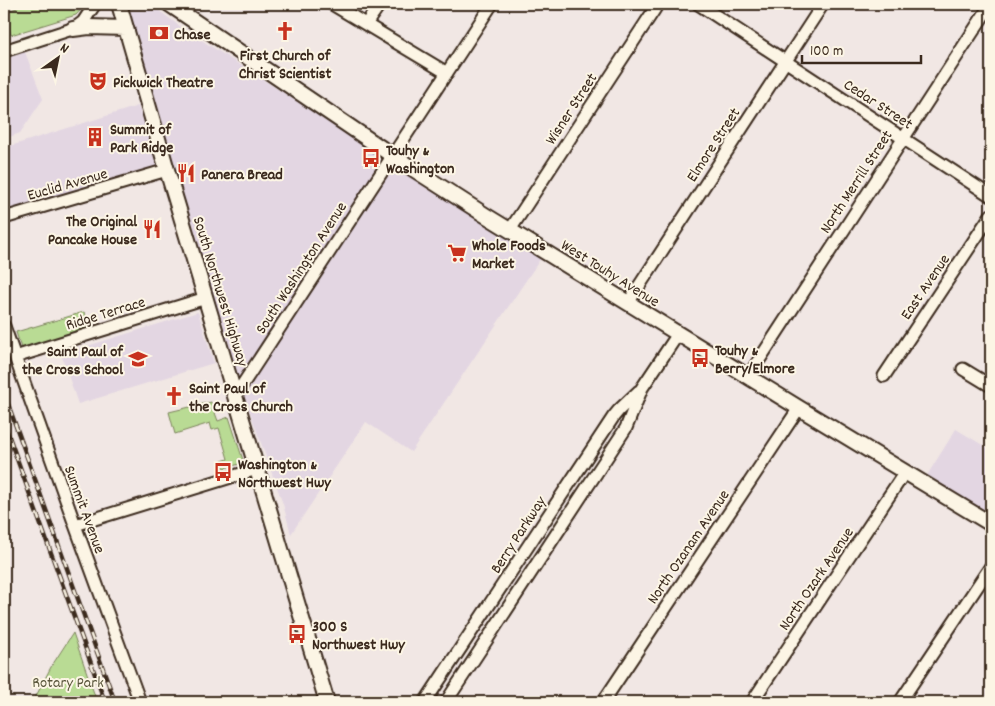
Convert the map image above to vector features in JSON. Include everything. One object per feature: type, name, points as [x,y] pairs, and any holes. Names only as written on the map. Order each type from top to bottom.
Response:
[{"type":"main road","name":"South Northwest Highway","points":[[119,4],[327,702]]},
{"type":"main road","name":"West Touhy Avenue","points":[[169,4],[393,156],[678,334],[991,524]]},
{"type":"main road","points":[[74,29],[126,28]]},
{"type":"street","points":[[4,51],[74,29],[83,22],[94,4]]},
{"type":"street","points":[[332,4],[447,74]]},
{"type":"street","points":[[366,24],[380,4]]},
{"type":"street","name":"South Washington Avenue","points":[[235,396],[492,4]]},
{"type":"street","name":"Wisner Street","points":[[510,230],[658,4]]},
{"type":"street","name":"Cedar Street","points":[[698,4],[991,196]]},
{"type":"street","name":"Elmore Street","points":[[628,303],[823,4]]},
{"type":"street","name":"North Merrill Street","points":[[748,377],[991,4]]},
{"type":"street","name":"Euclid Avenue","points":[[4,218],[167,170]]},
{"type":"street","name":"East Avenue","points":[[884,376],[991,215]]},
{"type":"street","name":"Ridge Terrace","points":[[15,357],[206,298]]},
{"type":"street","name":"Summit Avenue","points":[[4,326],[74,525],[140,702]]},
{"type":"street","name":"Berry Parkway","points":[[446,702],[626,428],[642,388],[678,334]]},
{"type":"street","points":[[963,368],[991,386]]},
{"type":"street","name":"Berry Parkway","points":[[425,702],[614,416],[642,388]]},
{"type":"street","name":"North Ozanam Avenue","points":[[603,702],[799,408]]},
{"type":"street","points":[[74,525],[257,469]]},
{"type":"street","name":"North Ozark Avenue","points":[[752,702],[905,472]]},
{"type":"street","points":[[900,702],[991,566]]},
{"type":"shaded area","points":[[127,4],[150,4],[181,27],[541,258],[411,452],[366,422],[291,534],[283,504],[238,379],[127,14]]},
{"type":"shaded area","points":[[25,52],[43,99],[20,133],[4,139],[4,60]]},
{"type":"shaded area","name":"Summit of Park Ridge","points":[[138,106],[160,168],[4,215],[4,148]]},
{"type":"shaded area","name":"Saint Paul of the Cross School","points":[[198,312],[214,363],[78,404],[61,354]]},
{"type":"shaded area","points":[[956,429],[991,450],[991,516],[926,477]]},
{"type":"green space","points":[[16,4],[86,4],[76,15],[11,35],[4,12],[17,8]]},
{"type":"green space","points":[[84,312],[90,328],[21,348],[16,332]]},
{"type":"green space","points":[[211,402],[218,421],[229,417],[244,463],[224,468],[222,461],[228,459],[219,428],[212,430],[210,423],[175,434],[169,412]]},
{"type":"green space","name":"Rotary Park","points":[[73,633],[97,702],[33,702],[51,667]]},
{"type":"railway","points":[[4,393],[115,702]]},
{"type":"railway","points":[[4,423],[105,702]]},
{"type":"place","name":"First Church of Christ Scientist","points":[[285,31]]},
{"type":"place","name":"Chase","points":[[159,33]]},
{"type":"place","name":"Pickwick Theatre","points":[[98,81]]},
{"type":"place","name":"Summit of Park Ridge","points":[[95,137]]},
{"type":"place","name":"Touhy & Washington","points":[[371,158]]},
{"type":"place","name":"Panera Bread","points":[[186,173]]},
{"type":"place","name":"The Original Pancake House","points":[[152,229]]},
{"type":"place","name":"Whole Foods Market","points":[[457,253]]},
{"type":"place","name":"Touhy & Berry/Elmore","points":[[700,358]]},
{"type":"place","name":"Saint Paul of the Cross School","points":[[138,359]]},
{"type":"place","name":"Saint Paul of the Cross Church","points":[[174,396]]},
{"type":"place","name":"Washington & Northwest Hwy","points":[[223,472]]},
{"type":"place","name":"300 S Northwest Hwy","points":[[297,634]]}]
